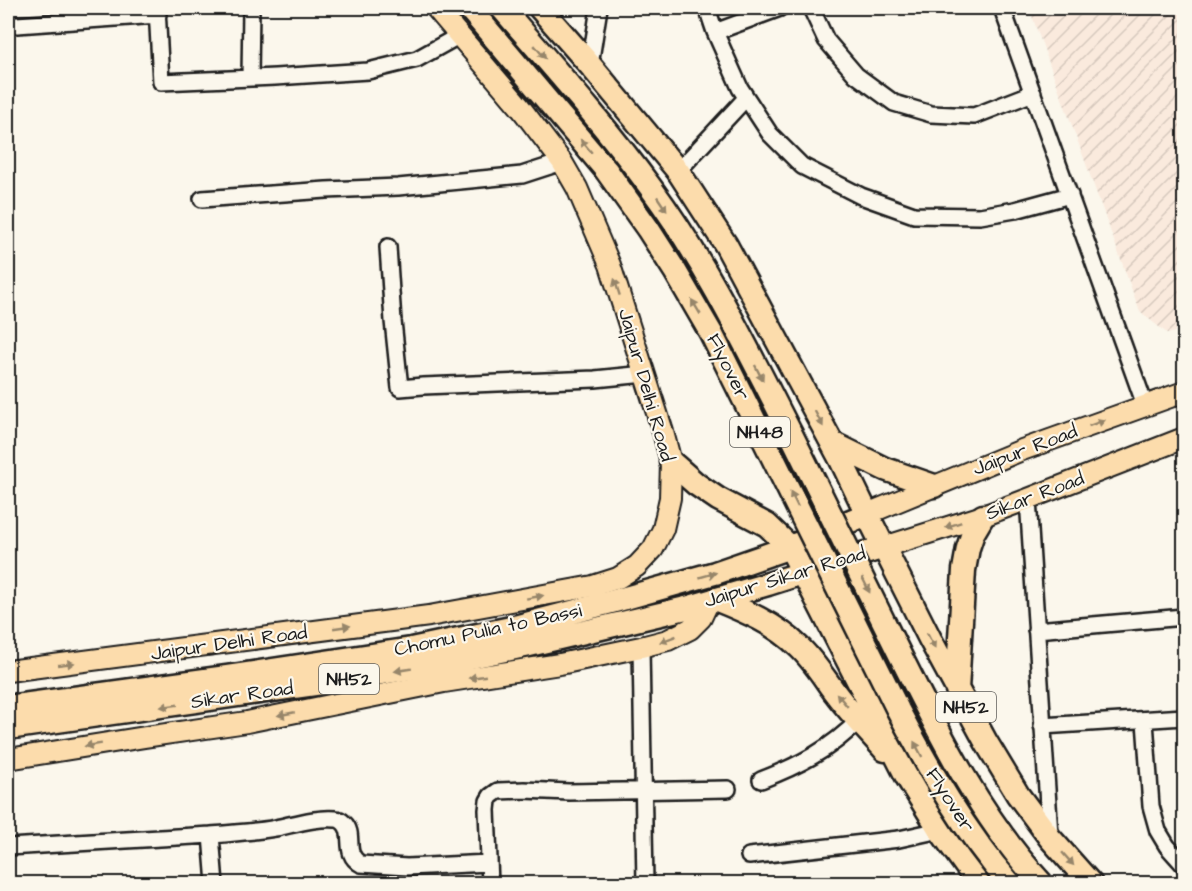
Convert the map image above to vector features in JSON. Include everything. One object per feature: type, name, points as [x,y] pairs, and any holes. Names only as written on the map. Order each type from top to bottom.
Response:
[{"type":"highway","name":"Flyover","points":[[469,8],[606,170],[675,271],[711,333],[893,701],[927,764],[959,816],[1010,884]]},
{"type":"highway","name":"Flyover","points":[[502,8],[580,99],[644,179],[691,248],[722,302],[791,435],[943,740],[982,807],[1022,862],[1042,884]]},
{"type":"highway","points":[[540,8],[678,171],[726,245],[832,443],[867,514]]},
{"type":"highway","points":[[832,443],[885,468],[934,486]]},
{"type":"highway","points":[[671,462],[696,484],[718,499],[766,525],[790,547],[907,777],[940,830],[979,884]]},
{"type":"highway","name":"NH52","points":[[790,547],[867,514],[957,691],[1018,795],[1050,838],[1091,884]]},
{"type":"highway","points":[[957,691],[964,570],[973,533],[983,516]]},
{"type":"highway","name":"Chomu Pulia to Bassi","points":[[8,707],[411,649],[511,628],[611,603],[715,573],[790,547]]},
{"type":"highway","name":"Jaipur Sikar Road","points":[[686,608],[884,547]]},
{"type":"highway","points":[[712,600],[758,618],[799,646],[907,777]]},
{"type":"highway","name":"Sikar Road","points":[[8,728],[310,685],[442,663],[686,608]]},
{"type":"main road","name":"Jaipur Delhi Road","points":[[8,671],[429,616],[593,586],[618,578],[637,566],[653,549],[663,529],[670,498],[671,462],[606,256],[577,188],[562,162],[520,107],[436,8]]},
{"type":"main road","name":"Jaipur Road","points":[[867,514],[1022,450],[1185,392]]},
{"type":"main road","name":"Sikar Road","points":[[884,547],[1028,500],[1185,438]]},
{"type":"main road","points":[[8,759],[247,722],[444,682],[560,664],[641,647],[668,640],[690,629],[701,618],[712,600]]},
{"type":"street","points":[[250,78],[251,8]]},
{"type":"street","points":[[590,65],[599,8]]},
{"type":"street","points":[[707,8],[715,32],[746,98],[770,134],[802,166],[861,196],[914,215],[980,216],[1014,210],[1070,195]]},
{"type":"street","points":[[715,32],[780,8]]},
{"type":"street","points":[[811,8],[826,40],[856,75],[894,103],[931,114],[974,116],[1033,93]]},
{"type":"street","points":[[1002,8],[1145,405]]},
{"type":"street","points":[[17,25],[157,11],[161,82],[368,71],[417,59],[460,35]]},
{"type":"street","points":[[678,171],[746,98]]},
{"type":"street","points":[[202,199],[398,187],[522,175],[562,162]]},
{"type":"street","points":[[388,247],[400,388],[645,375]]},
{"type":"street","points":[[1028,500],[1050,838]]},
{"type":"street","points":[[1036,630],[1185,616]]},
{"type":"street","points":[[641,647],[645,884]]},
{"type":"street","points":[[1042,726],[1185,717]]},
{"type":"street","points":[[761,780],[789,770],[813,757],[844,736],[859,720]]},
{"type":"street","points":[[1145,721],[1151,806],[1155,823],[1167,846],[1185,864]]},
{"type":"street","points":[[490,884],[488,801],[498,791],[728,789]]},
{"type":"street","points":[[8,847],[211,836],[315,820],[337,819],[343,821],[347,826],[351,854],[361,864],[407,867],[489,863]]},
{"type":"street","points":[[749,856],[899,839],[940,830]]},
{"type":"street","points":[[211,836],[215,884]]},
{"type":"shaded area","points":[[1029,8],[1184,8],[1184,329],[1168,334],[1140,312]]}]
